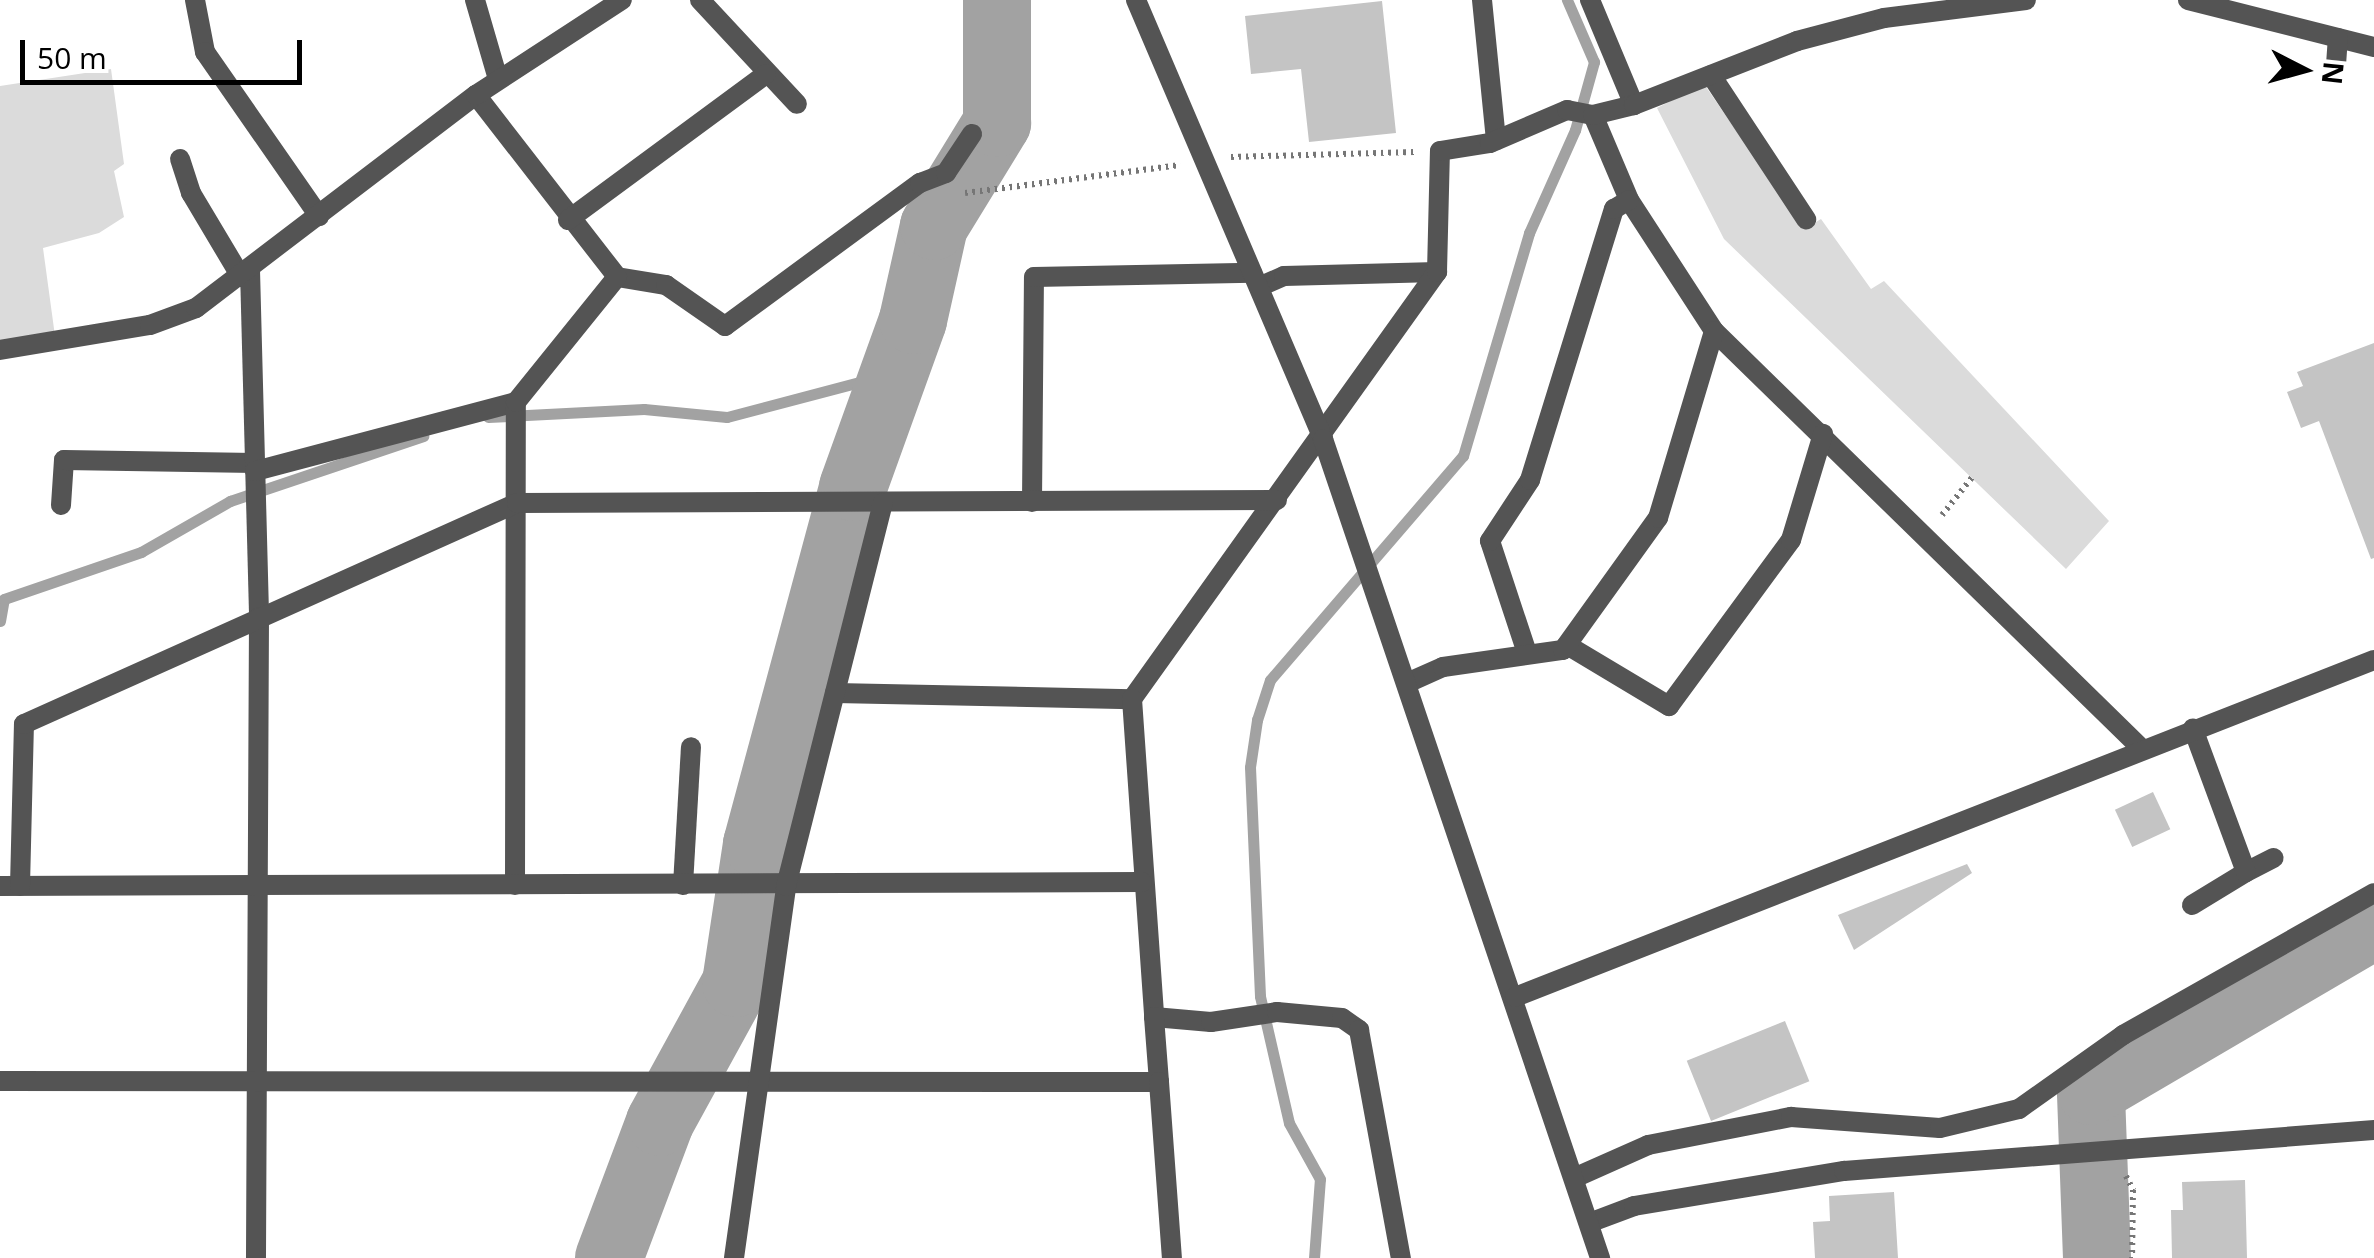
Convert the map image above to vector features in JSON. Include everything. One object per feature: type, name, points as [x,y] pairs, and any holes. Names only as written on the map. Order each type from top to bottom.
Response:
[{"type":"street","points":[[195,0],[206,52],[319,216]]},
{"type":"street","points":[[476,0],[498,79]]},
{"type":"street","points":[[0,350],[178,318],[246,274],[476,94],[622,0]]},
{"type":"street","points":[[700,0],[797,104]]},
{"type":"street","points":[[1136,0],[1323,439],[1515,997],[1600,1258]]},
{"type":"street","points":[[1482,0],[1496,140]]},
{"type":"street","points":[[1590,0],[1634,105]]},
{"type":"street","points":[[1172,1258],[1142,882],[1132,699],[1323,439],[1437,272],[1440,151],[1496,140],[1568,110],[1593,116],[1634,105],[1880,9],[2026,0]]},
{"type":"street","points":[[2188,0],[2374,47]]},
{"type":"street","points":[[2336,65],[2338,38]]},
{"type":"street","points":[[568,220],[766,74]]},
{"type":"street","points":[[1712,75],[1806,219]]},
{"type":"street","points":[[476,94],[568,220],[617,277],[666,284],[726,326],[920,184],[946,173],[972,134]]},
{"type":"street","points":[[1593,116],[1629,200],[1714,331],[2142,748]]},
{"type":"street","points":[[180,159],[191,194],[246,274],[259,618],[256,1258]]},
{"type":"street","points":[[1527,652],[1490,541],[1530,480],[1614,209],[1629,200]]},
{"type":"street","points":[[1032,502],[1034,277],[1255,280],[1437,272]]},
{"type":"street","points":[[61,505],[64,460],[255,467],[516,402],[617,277]]},
{"type":"street","points":[[1567,645],[1658,518],[1714,331]]},
{"type":"street","points":[[515,885],[516,402]]},
{"type":"street","points":[[1407,683],[1443,667],[1567,645],[1669,706],[1791,540],[1823,434]]},
{"type":"street","points":[[1142,882],[10,886],[24,724],[517,503],[1277,500]]},
{"type":"street","points":[[734,1258],[786,886],[882,503]]},
{"type":"street","points":[[1515,997],[2374,660]]},
{"type":"street","points":[[836,692],[1132,699]]},
{"type":"street","points":[[2193,729],[2246,872]]},
{"type":"street","points":[[683,885],[691,747]]},
{"type":"street","points":[[2192,905],[2274,858]]},
{"type":"street","points":[[1574,1178],[1648,1145],[1792,1118],[1940,1128],[2019,1108],[2123,1035],[2374,893]]},
{"type":"street","points":[[1154,1017],[1211,1022],[1276,1012],[1342,1018],[1359,1030],[1402,1258]]},
{"type":"street","points":[[0,1082],[1158,1082]]},
{"type":"street","points":[[1589,1223],[1634,1206],[1844,1171],[2110,1146],[2374,1130]]},
{"type":"path","points":[[1925,535],[1974,475]]},
{"type":"path","points":[[2110,1146],[2134,1190],[2132,1258]]},
{"type":"shaded area","points":[[111,69],[124,164],[114,171],[124,217],[99,233],[43,248],[55,336],[0,345],[0,86]]},
{"type":"shaded area","points":[[1704,84],[1804,229],[1821,219],[1871,289],[1884,281],[2109,521],[2066,569],[1724,239],[1657,108]]},
{"type":"building","points":[[1382,1],[1396,133],[1309,142],[1301,69],[1251,74],[1245,16]]},
{"type":"building","points":[[2374,343],[2371,559],[2319,421],[2301,428],[2287,392],[2303,386],[2297,372]]},
{"type":"building","points":[[2153,792],[2170,829],[2132,847],[2115,810]]},
{"type":"building","points":[[1967,864],[1972,873],[1854,950],[1838,915]]},
{"type":"building","points":[[1785,1021],[1809,1081],[1711,1121],[1687,1061]]},
{"type":"building","points":[[2245,1180],[2247,1258],[2172,1258],[2171,1210],[2183,1210],[2182,1182]]},
{"type":"building","points":[[1894,1192],[1898,1258],[1815,1258],[1813,1222],[1830,1221],[1829,1196]]},
{"type":"waterway","points":[[609,1258],[660,1122],[736,983],[757,844],[853,487],[913,320],[934,226],[997,123],[997,0]]},
{"type":"waterway","points":[[1314,1258],[1320,1179],[1289,1123],[1260,996],[1250,767],[1257,720],[1270,680],[1463,456],[1529,233],[1575,130],[1594,62],[1567,0]]},
{"type":"waterway","points":[[488,417],[644,409],[727,417],[893,373]]},
{"type":"waterway","points":[[0,621],[4,599],[141,552],[230,501],[423,436]]},
{"type":"waterway","points":[[2097,1258],[2091,1091],[2374,925]]}]
